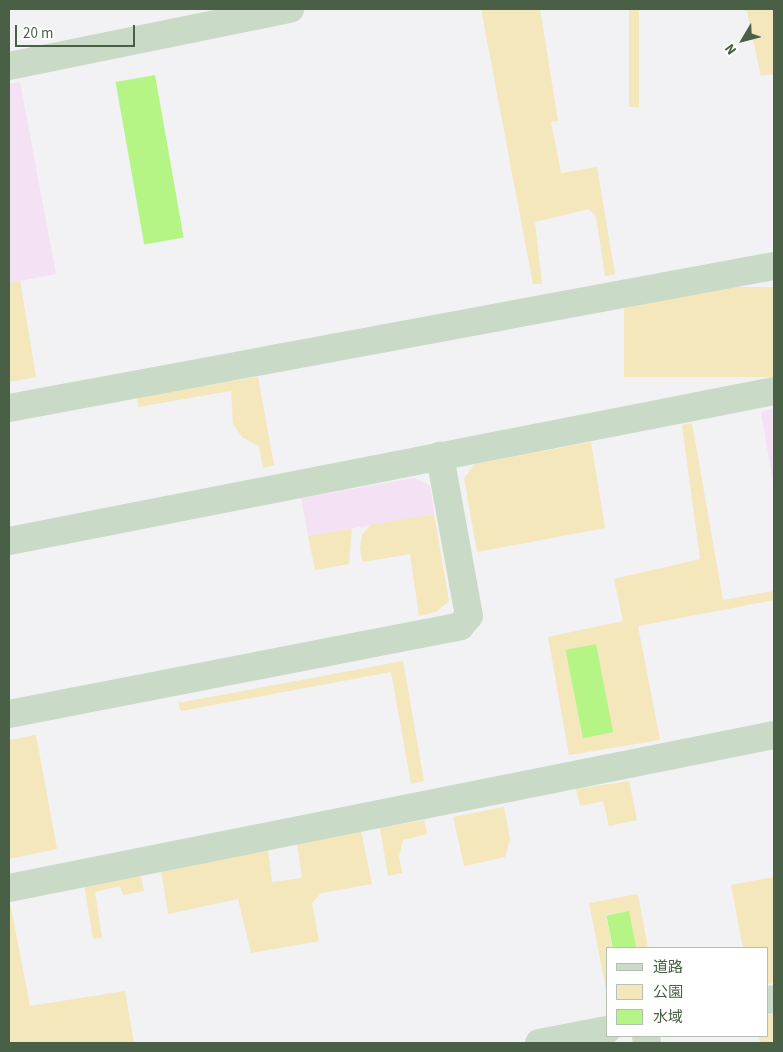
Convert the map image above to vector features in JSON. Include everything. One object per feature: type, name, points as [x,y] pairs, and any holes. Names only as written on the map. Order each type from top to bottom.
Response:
[{"type":"street","points":[[9,66],[290,9]]},
{"type":"street","points":[[9,408],[774,266]]},
{"type":"street","points":[[9,538],[774,391]]},
{"type":"street","points":[[9,714],[460,626],[469,616],[440,456]]},
{"type":"street","points":[[9,888],[774,735]]},
{"type":"street","points":[[539,1043],[606,1030]]},
{"type":"green space","points":[[481,9],[540,9],[558,121],[551,122],[561,173],[597,167],[615,274],[605,276],[596,217],[589,209],[535,222],[542,284],[533,284]]},
{"type":"green space","points":[[629,9],[639,9],[639,107],[629,107]]},
{"type":"green space","points":[[741,9],[774,9],[774,74],[761,76],[747,12]]},
{"type":"green space","points":[[20,280],[36,377],[9,382],[9,283]]},
{"type":"green space","points":[[624,287],[774,287],[774,377],[624,377]]},
{"type":"green space","points":[[258,377],[274,465],[263,468],[259,446],[242,437],[233,424],[231,391],[138,407],[137,396]]},
{"type":"green space","points":[[692,423],[723,600],[774,591],[774,600],[638,626],[660,740],[569,755],[548,637],[623,621],[614,579],[700,559],[682,425]],"holes":[[[566,650],[612,731],[582,737]]]},
{"type":"green space","points":[[591,442],[605,528],[477,552],[464,478],[475,464]]},
{"type":"green space","points":[[434,514],[449,601],[436,612],[419,616],[410,554],[362,562],[360,548],[362,535],[371,524]]},
{"type":"green space","points":[[352,528],[349,564],[315,570],[308,536]]},
{"type":"green space","points":[[403,661],[424,781],[411,784],[391,672],[181,711],[178,703]]},
{"type":"green space","points":[[36,735],[57,849],[9,859],[9,740]]},
{"type":"green space","points":[[629,781],[637,820],[609,826],[603,801],[580,806],[576,789]]},
{"type":"green space","points":[[504,807],[510,839],[505,857],[464,866],[453,817]]},
{"type":"green space","points":[[424,820],[427,834],[403,840],[399,856],[402,873],[388,876],[380,828]]},
{"type":"green space","points":[[361,830],[372,884],[321,893],[312,903],[319,941],[251,953],[238,899],[168,914],[161,870],[268,849],[272,882],[302,878],[297,843]]},
{"type":"green space","points":[[140,873],[144,891],[123,895],[120,886],[95,892],[102,938],[93,939],[84,884]]},
{"type":"green space","points":[[774,877],[774,983],[768,984],[768,947],[743,947],[731,885]]},
{"type":"green space","points":[[638,894],[648,947],[636,947],[629,911],[606,915],[612,947],[606,947],[606,990],[589,903]]},
{"type":"green space","points":[[9,897],[30,1006],[125,991],[134,1043],[9,1043]]},
{"type":"green space","points":[[774,1014],[774,1043],[760,1043],[759,1037],[768,1037],[768,1015]]},
{"type":"sand","points":[[20,82],[56,274],[9,283],[9,84]]},
{"type":"sand","points":[[774,408],[774,488],[761,412]]},
{"type":"sand","points":[[415,478],[430,486],[434,514],[308,536],[301,498]]},
{"type":"water","points":[[155,75],[184,237],[144,244],[116,82]]},
{"type":"water","points":[[596,644],[613,732],[583,738],[566,650]]},
{"type":"water","points":[[629,911],[636,947],[613,947],[606,915]]}]
